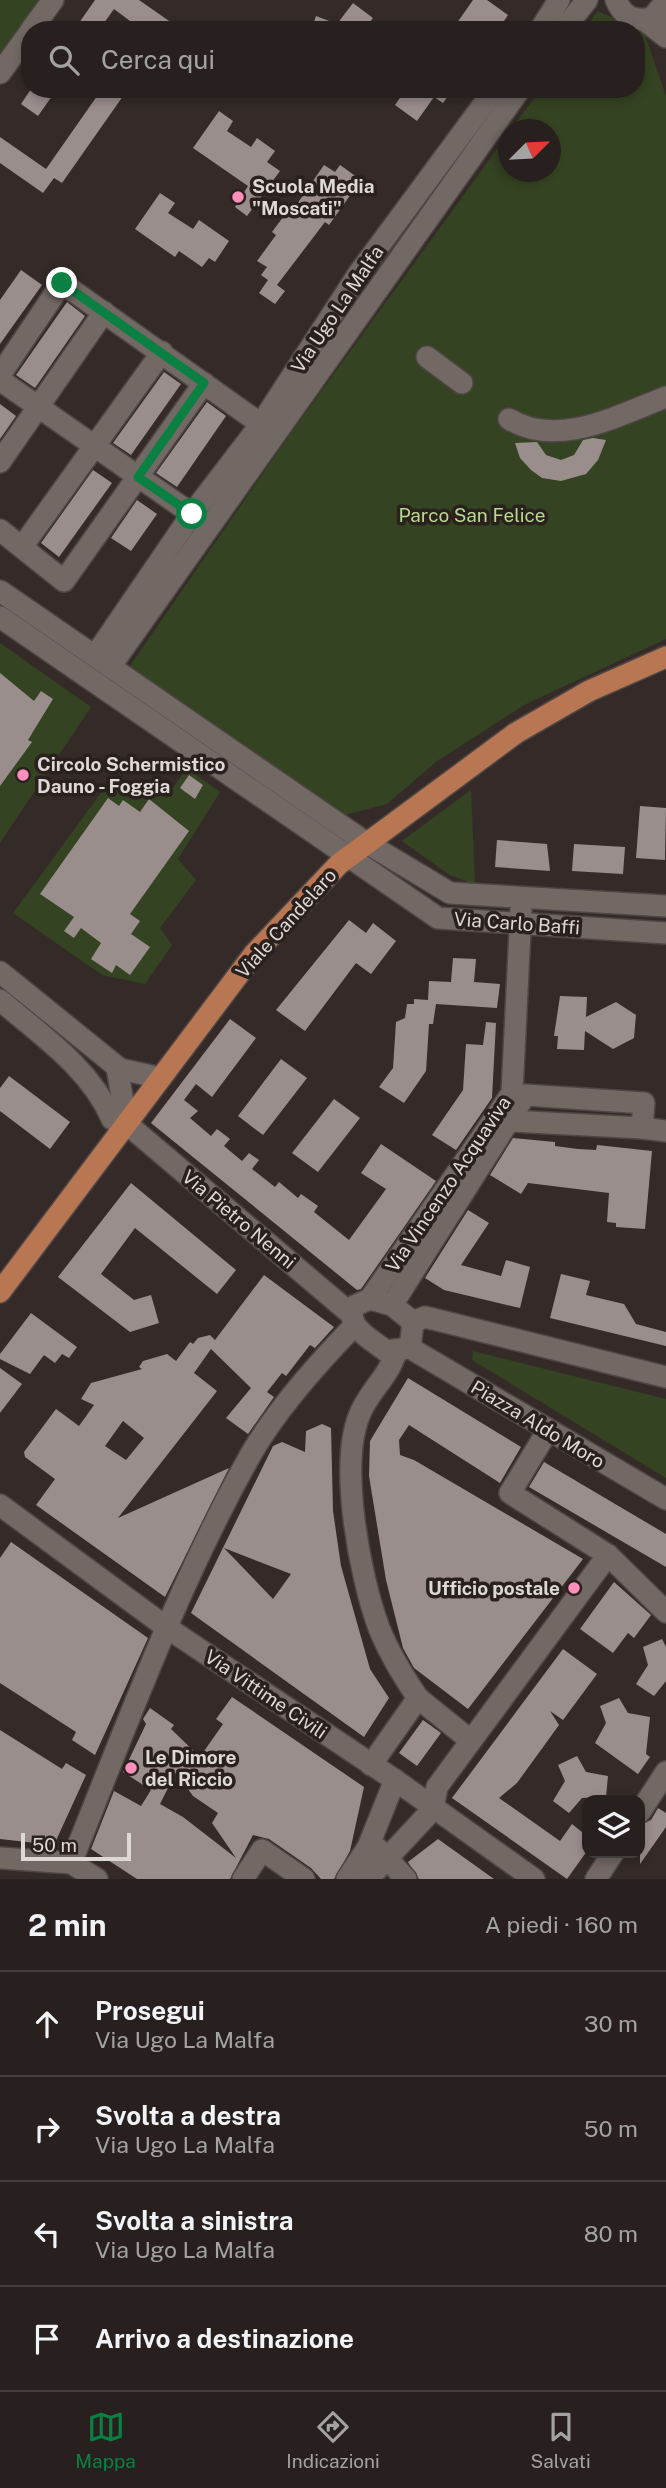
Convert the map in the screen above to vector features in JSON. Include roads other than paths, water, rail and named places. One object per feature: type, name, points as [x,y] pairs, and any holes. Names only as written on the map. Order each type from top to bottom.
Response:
[{"type":"main road","name":"Viale Candelaro","points":[[0,1292],[254,954],[347,857],[516,733],[589,691],[666,657]]},
{"type":"street","points":[[37,21],[53,0]]},
{"type":"street","points":[[546,21],[559,0]]},
{"type":"street","points":[[570,21],[587,0]]},
{"type":"street","points":[[615,1],[628,17],[644,20],[652,18],[665,6]]},
{"type":"street","points":[[665,6],[666,37]]},
{"type":"street","points":[[644,20],[666,37]]},
{"type":"street","points":[[0,72],[21,43]]},
{"type":"street","name":"Via Ugo La Malfa","points":[[155,583],[192,514],[267,429],[342,298],[488,98]]},
{"type":"street","name":"Via Ugo La Malfa","points":[[88,658],[155,583],[267,429],[433,211],[514,98]]},
{"type":"street","points":[[415,195],[433,211]]},
{"type":"street","points":[[0,375],[62,283],[267,429]]},
{"type":"street","points":[[0,462],[104,312]]},
{"type":"street","points":[[22,547],[162,352]]},
{"type":"street","points":[[427,357],[462,383]]},
{"type":"street","points":[[0,380],[192,514]]},
{"type":"street","points":[[0,530],[64,581],[204,383]]},
{"type":"street","points":[[509,419],[538,430],[561,432],[666,397]]},
{"type":"street","name":"Via Carlo Baffi","points":[[0,591],[132,695],[450,893],[666,905]]},
{"type":"street","name":"Via Carlo Baffi","points":[[0,617],[88,658],[132,695],[347,857],[438,918],[666,933]]},
{"type":"street","name":"Via Vincenzo Acquaviva","points":[[393,1305],[505,1116],[512,1093],[529,898]]},
{"type":"street","name":"Via Vincenzo Acquaviva","points":[[370,1299],[505,1116],[524,1095],[527,924]]},
{"type":"street","points":[[0,972],[117,1068],[161,1078]]},
{"type":"street","name":"Via Pietro Nenni","points":[[0,1000],[66,1056],[102,1095],[112,1119],[127,1124],[352,1320]]},
{"type":"street","points":[[117,1068],[127,1124]]},
{"type":"street","points":[[524,1095],[644,1103],[642,1128]]},
{"type":"street","points":[[505,1116],[666,1131]]},
{"type":"street","points":[[71,1863],[166,1628],[252,1453],[352,1320],[354,1306],[370,1299],[393,1305],[413,1322]]},
{"type":"street","points":[[470,1740],[418,1698],[398,1669],[379,1626],[360,1556],[349,1470],[359,1416],[403,1350],[413,1322],[425,1317],[666,1377]]},
{"type":"street","name":"Piazza Aldo Moro","points":[[352,1320],[386,1351],[403,1350],[548,1430],[666,1500]]},
{"type":"street","points":[[548,1430],[510,1493],[608,1555],[666,1612]]},
{"type":"street","name":"Via Vittime Civili","points":[[0,1505],[166,1628],[395,1780],[534,1879]]},
{"type":"street","points":[[368,1879],[433,1809],[437,1787],[608,1555]]},
{"type":"street","points":[[371,1765],[418,1698]]},
{"type":"street","points":[[347,1879],[370,1842],[395,1780]]},
{"type":"street","points":[[645,1806],[663,1785]]},
{"type":"street","points":[[370,1842],[405,1879]]},
{"type":"street","points":[[243,1879],[262,1850],[304,1879]]},
{"type":"street","points":[[0,1858],[71,1863],[97,1879]]},
{"type":"street","points":[[596,1879],[610,1858]]},
{"type":"place","name":"Scuola Media \"Moscati\"","points":[[238,197]]},
{"type":"place","name":"Circolo Schermistico Dauno - Foggia","points":[[23,775]]},
{"type":"place","name":"Ufficio postale","points":[[574,1588]]},
{"type":"place","name":"Le Dimore del Riccio","points":[[131,1768]]},
{"type":"park label","name":"Parco San Felice","points":[[472,515]]}]
